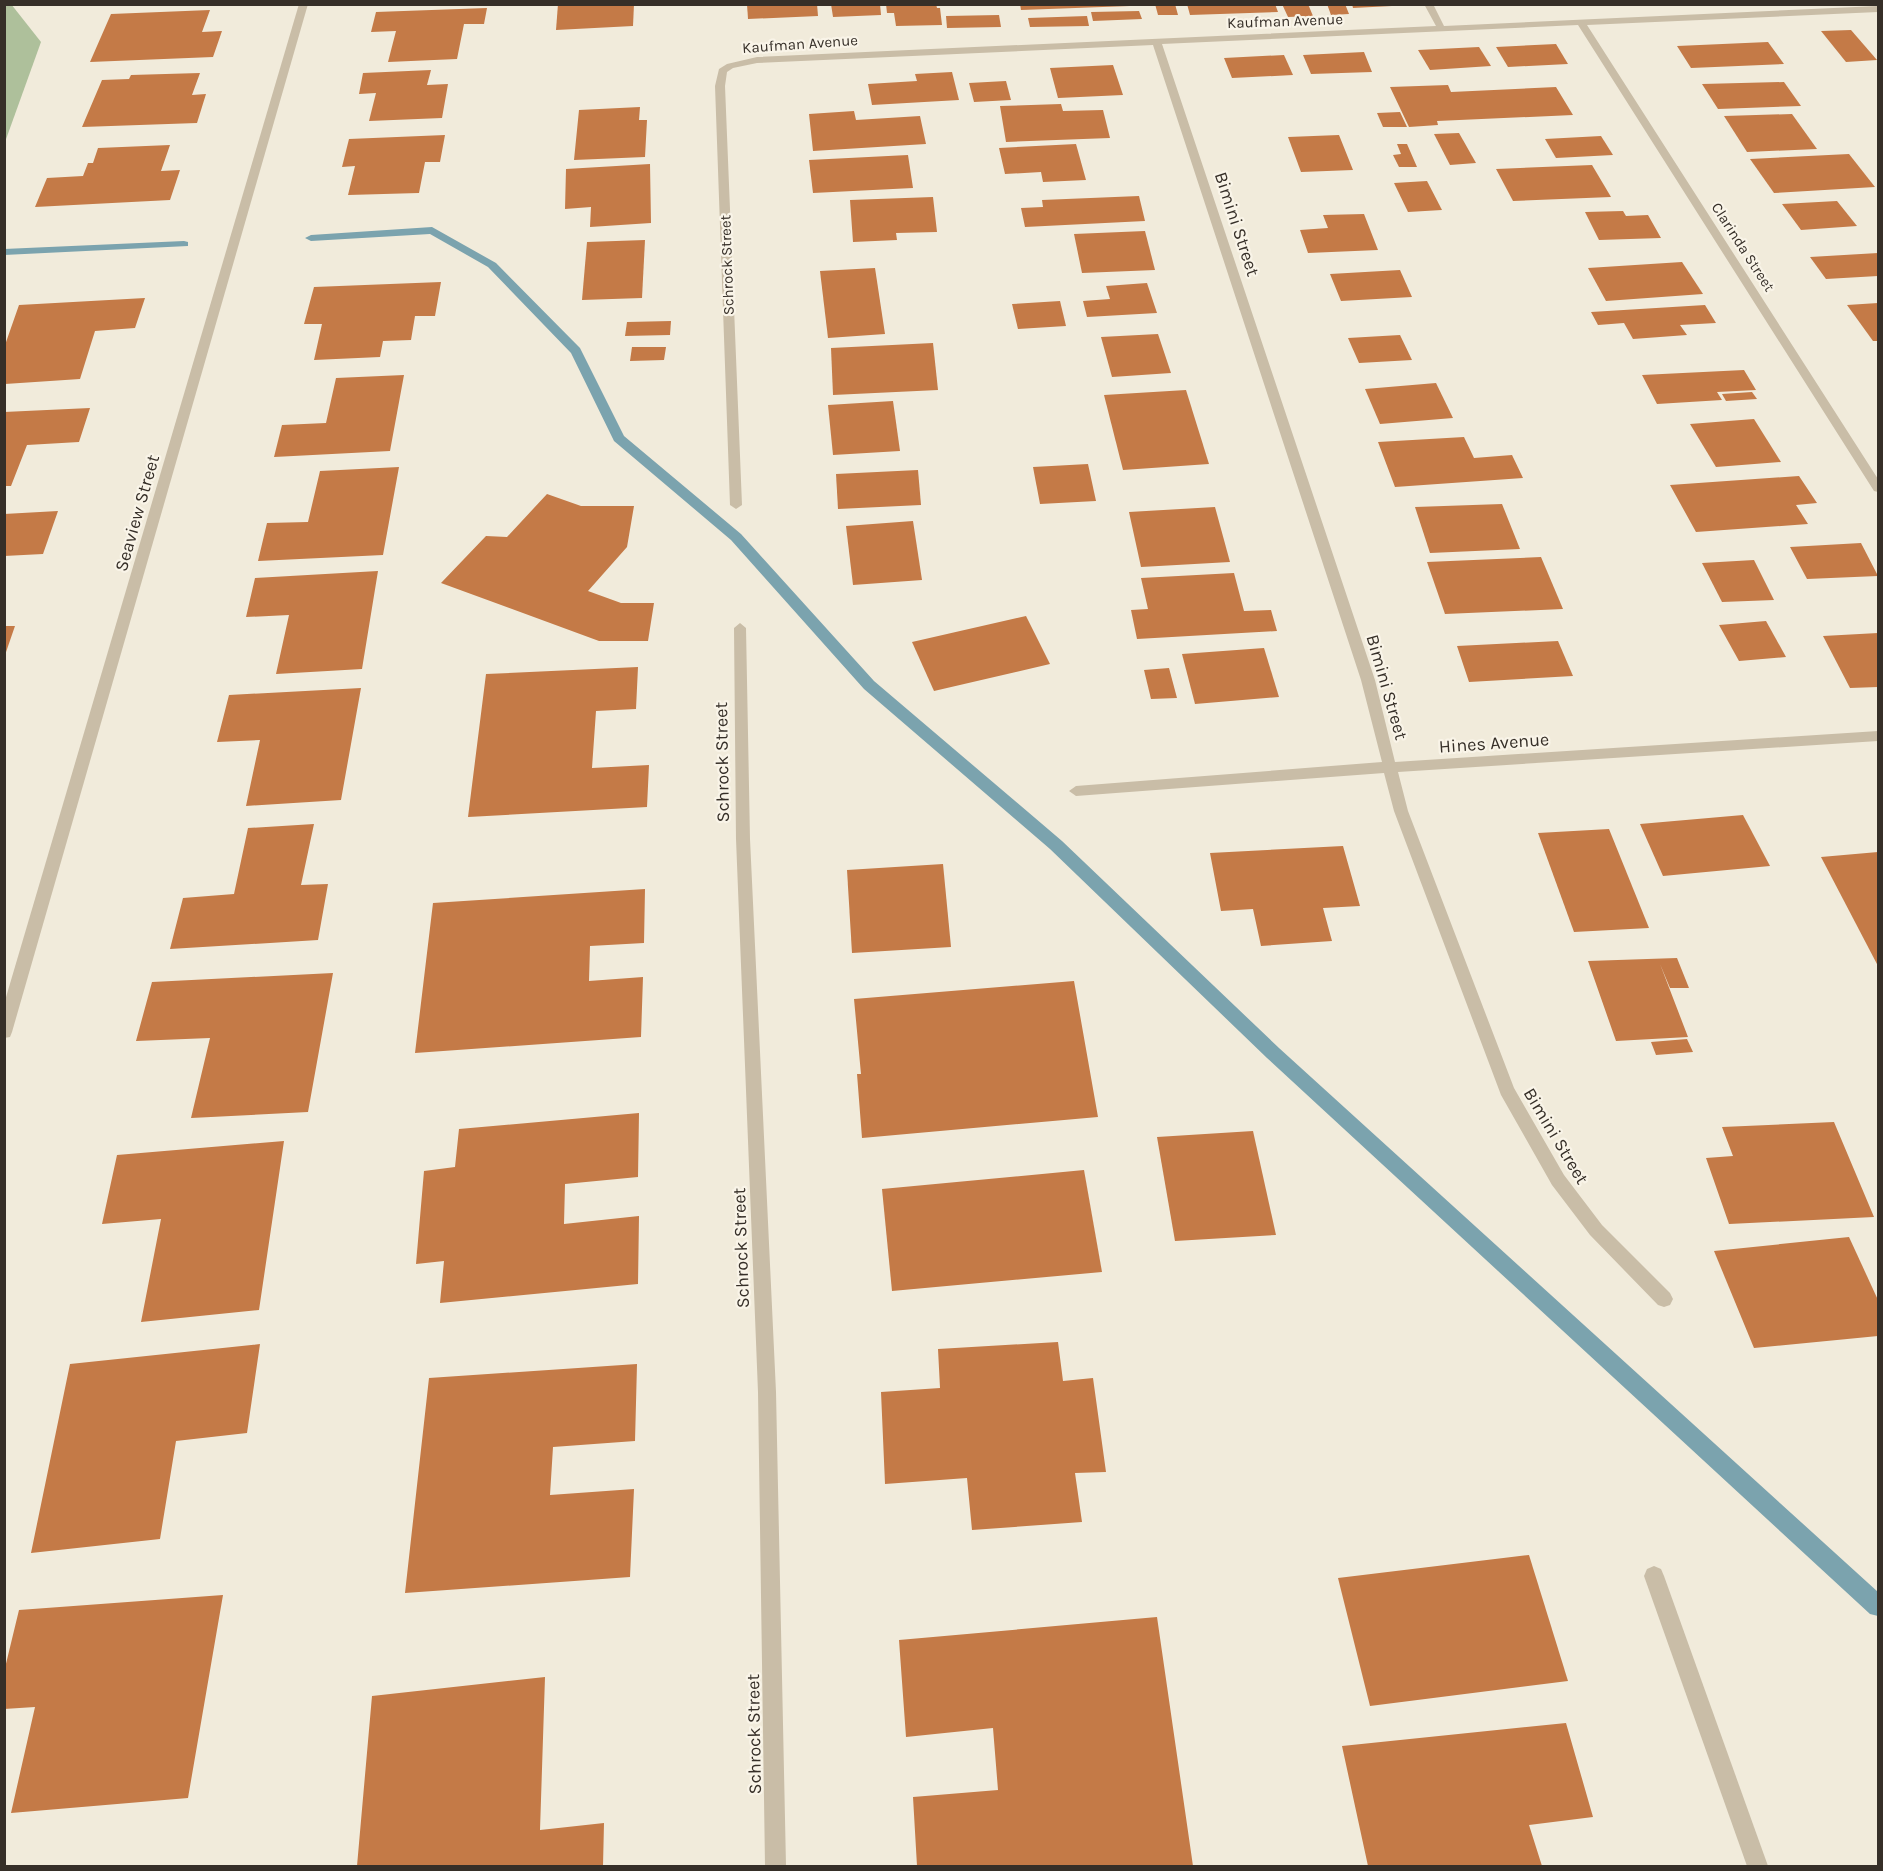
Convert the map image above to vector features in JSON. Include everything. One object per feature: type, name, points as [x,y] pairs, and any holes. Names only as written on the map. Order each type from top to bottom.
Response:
[{"type":"street","name":"Seaview Street","points":[[4,1032],[304,4]]},
{"type":"street","points":[[1428,4],[1442,30]]},
{"type":"street","name":"Kaufman Avenue","points":[[730,66],[757,60],[1878,9]]},
{"type":"street","name":"Clarinda Street","points":[[1582,24],[1878,488]]},
{"type":"street","name":"Bimini Street","points":[[1157,42],[1368,680],[1401,811],[1507,1090],[1558,1180],[1596,1230],[1664,1299]]},
{"type":"street","name":"Schrock Street","points":[[730,66],[722,71],[720,86],[736,505]]},
{"type":"street","name":"Schrock Street","points":[[740,628],[743,838],[767,1392],[776,1866]]},
{"type":"street","name":"Hines Avenue","points":[[1076,791],[1391,767],[1878,736]]},
{"type":"street","points":[[1654,1576],[1758,1866]]},
{"type":"green space","points":[[11,4],[41,42],[5,142],[5,5]]},
{"type":"building","points":[[558,4],[634,4],[633,26],[556,30]]},
{"type":"building","points":[[747,4],[817,4],[818,16],[748,19]]},
{"type":"building","points":[[831,4],[880,4],[881,15],[833,17]]},
{"type":"building","points":[[886,4],[936,4],[937,8],[940,8],[942,25],[896,26],[894,13],[887,13]]},
{"type":"building","points":[[1020,4],[1130,4],[1130,6],[1021,10]]},
{"type":"building","points":[[1155,4],[1175,4],[1178,15],[1158,15]]},
{"type":"building","points":[[1187,4],[1275,4],[1278,12],[1190,15]]},
{"type":"building","points":[[1282,4],[1308,4],[1313,16],[1288,17]]},
{"type":"building","points":[[1327,4],[1345,4],[1349,14],[1331,15]]},
{"type":"building","points":[[1352,4],[1392,4],[1392,6],[1353,8]]},
{"type":"building","points":[[487,8],[484,24],[464,24],[457,59],[388,62],[396,31],[371,32],[376,12]]},
{"type":"building","points":[[210,10],[202,32],[222,31],[213,57],[90,62],[111,14]]},
{"type":"building","points":[[1139,11],[1142,19],[1093,21],[1091,12]]},
{"type":"building","points":[[999,15],[1001,27],[947,28],[946,16]]},
{"type":"building","points":[[1087,16],[1089,26],[1030,27],[1028,18]]},
{"type":"building","points":[[1851,30],[1877,60],[1846,62],[1821,31]]},
{"type":"building","points":[[1768,42],[1784,64],[1691,68],[1677,46]]},
{"type":"building","points":[[1556,44],[1568,64],[1508,67],[1496,47]]},
{"type":"building","points":[[1479,47],[1491,66],[1430,70],[1418,50]]},
{"type":"building","points":[[1364,52],[1372,72],[1311,74],[1303,55]]},
{"type":"building","points":[[1284,55],[1293,75],[1232,78],[1224,58]]},
{"type":"building","points":[[1113,65],[1123,95],[1058,98],[1050,68]]},
{"type":"building","points":[[431,70],[427,85],[448,84],[442,118],[369,121],[376,93],[359,94],[363,73]]},
{"type":"building","points":[[952,72],[959,100],[872,105],[868,84],[917,81],[915,74]]},
{"type":"building","points":[[200,73],[192,95],[206,94],[197,123],[82,127],[102,80],[129,79],[131,75]]},
{"type":"building","points":[[1006,81],[1011,100],[974,102],[969,83]]},
{"type":"building","points":[[1784,82],[1801,106],[1718,109],[1702,84]]},
{"type":"building","points":[[1448,85],[1451,92],[1556,87],[1573,115],[1437,121],[1438,125],[1409,127],[1390,87]]},
{"type":"building","points":[[1061,104],[1063,111],[1103,110],[1110,138],[1006,142],[1000,106]]},
{"type":"building","points":[[640,107],[639,120],[647,120],[645,157],[574,160],[579,110]]},
{"type":"building","points":[[854,111],[856,120],[920,116],[926,144],[813,151],[809,114]]},
{"type":"building","points":[[1400,112],[1407,127],[1383,127],[1377,113]]},
{"type":"building","points":[[1792,114],[1817,149],[1747,152],[1724,116]]},
{"type":"building","points":[[1459,133],[1476,163],[1450,165],[1434,134]]},
{"type":"building","points":[[445,135],[440,162],[425,162],[419,193],[348,195],[355,166],[342,167],[349,139]]},
{"type":"building","points":[[1339,135],[1353,170],[1301,172],[1288,137]]},
{"type":"building","points":[[1601,136],[1613,155],[1556,158],[1545,139]]},
{"type":"building","points":[[1076,144],[1086,180],[1043,182],[1041,172],[1005,174],[999,148]]},
{"type":"building","points":[[1397,144],[1407,144],[1417,167],[1399,167],[1393,155],[1401,154]]},
{"type":"building","points":[[170,145],[161,171],[180,170],[170,200],[35,207],[47,178],[83,176],[88,163],[93,163],[98,148]]},
{"type":"building","points":[[1849,154],[1875,187],[1774,193],[1750,159]]},
{"type":"building","points":[[908,155],[913,188],[813,193],[809,160]]},
{"type":"building","points":[[650,164],[651,223],[590,227],[591,207],[565,209],[566,169]]},
{"type":"building","points":[[1592,165],[1611,197],[1513,201],[1496,169]]},
{"type":"building","points":[[1427,181],[1442,210],[1408,212],[1394,183]]},
{"type":"building","points":[[1139,196],[1145,221],[1025,227],[1021,208],[1043,207],[1042,200]]},
{"type":"building","points":[[933,197],[937,232],[896,233],[897,240],[853,242],[850,200]]},
{"type":"building","points":[[1837,201],[1857,226],[1801,230],[1782,204]]},
{"type":"building","points":[[1623,211],[1626,216],[1648,215],[1661,238],[1599,240],[1585,212]]},
{"type":"building","points":[[1364,214],[1378,250],[1308,253],[1300,230],[1328,228],[1323,215]]},
{"type":"building","points":[[1145,231],[1155,270],[1082,273],[1074,234]]},
{"type":"building","points":[[645,240],[642,298],[582,300],[587,242]]},
{"type":"building","points":[[1878,253],[1878,276],[1826,279],[1810,257]]},
{"type":"building","points":[[1682,262],[1703,294],[1606,301],[1588,268]]},
{"type":"building","points":[[875,268],[885,334],[828,338],[820,271]]},
{"type":"building","points":[[1400,270],[1412,297],[1341,301],[1330,274]]},
{"type":"building","points":[[441,282],[435,316],[415,316],[411,340],[383,341],[380,357],[314,360],[322,324],[304,324],[314,287]]},
{"type":"building","points":[[1147,283],[1157,313],[1087,317],[1083,301],[1110,299],[1106,286]]},
{"type":"building","points":[[145,298],[135,328],[95,331],[80,379],[5,384],[5,345],[19,305]]},
{"type":"building","points":[[1060,301],[1066,326],[1018,329],[1012,304]]},
{"type":"building","points":[[1878,303],[1878,341],[1873,341],[1847,305]]},
{"type":"building","points":[[1705,305],[1716,323],[1680,325],[1687,335],[1633,339],[1624,323],[1598,325],[1591,312]]},
{"type":"building","points":[[671,321],[670,335],[625,336],[627,322]]},
{"type":"building","points":[[1158,334],[1171,373],[1112,377],[1101,337]]},
{"type":"building","points":[[1400,335],[1412,360],[1359,363],[1348,338]]},
{"type":"building","points":[[933,343],[938,390],[833,395],[831,348]]},
{"type":"building","points":[[632,347],[666,347],[664,360],[630,361]]},
{"type":"building","points":[[1744,370],[1756,390],[1717,392],[1722,400],[1657,404],[1642,375]]},
{"type":"building","points":[[404,375],[390,451],[274,457],[282,425],[326,423],[336,378]]},
{"type":"building","points":[[1436,383],[1453,418],[1380,424],[1365,389]]},
{"type":"building","points":[[1186,390],[1209,464],[1123,470],[1104,395]]},
{"type":"building","points":[[1752,392],[1757,399],[1726,401],[1722,394]]},
{"type":"building","points":[[893,401],[900,451],[833,455],[828,405]]},
{"type":"building","points":[[90,408],[79,442],[27,445],[11,486],[4,486],[4,412]]},
{"type":"building","points":[[1754,419],[1781,462],[1716,467],[1690,424]]},
{"type":"building","points":[[1464,437],[1474,458],[1512,455],[1523,478],[1395,487],[1378,442]]},
{"type":"building","points":[[1088,464],[1096,501],[1040,504],[1033,467]]},
{"type":"building","points":[[399,467],[383,555],[258,561],[267,523],[308,522],[320,471]]},
{"type":"building","points":[[918,470],[921,505],[838,509],[836,474]]},
{"type":"building","points":[[1799,476],[1817,503],[1796,505],[1808,524],[1696,532],[1670,485]]},
{"type":"building","points":[[547,494],[581,506],[634,506],[627,547],[588,591],[621,603],[654,603],[648,641],[599,641],[441,583],[486,536],[507,537]]},
{"type":"building","points":[[1502,504],[1520,549],[1430,553],[1415,507]]},
{"type":"building","points":[[1215,507],[1230,562],[1141,567],[1129,512]]},
{"type":"building","points":[[58,511],[43,554],[4,556],[4,514]]},
{"type":"building","points":[[913,521],[922,580],[853,585],[846,526]]},
{"type":"building","points":[[1861,543],[1878,576],[1807,579],[1790,547]]},
{"type":"building","points":[[1541,557],[1563,609],[1445,614],[1427,562]]},
{"type":"building","points":[[1754,560],[1774,600],[1722,602],[1702,563]]},
{"type":"building","points":[[378,571],[362,669],[276,674],[289,615],[246,617],[255,578]]},
{"type":"building","points":[[1234,573],[1244,611],[1271,610],[1277,631],[1137,639],[1131,610],[1148,609],[1141,578]]},
{"type":"building","points":[[1026,616],[1050,664],[934,691],[912,642]]},
{"type":"building","points":[[1766,621],[1786,657],[1739,661],[1719,625]]},
{"type":"building","points":[[4,626],[15,626],[5,655],[4,655]]},
{"type":"building","points":[[1878,633],[1878,687],[1850,688],[1823,636]]},
{"type":"building","points":[[1558,641],[1573,676],[1469,682],[1457,646]]},
{"type":"building","points":[[1264,648],[1279,697],[1195,704],[1182,654]]},
{"type":"building","points":[[638,667],[636,709],[596,711],[592,768],[649,765],[647,807],[468,817],[486,674]]},
{"type":"building","points":[[1169,668],[1177,698],[1151,699],[1144,670]]},
{"type":"building","points":[[361,688],[341,800],[246,806],[260,740],[217,742],[229,695]]},
{"type":"building","points":[[1743,815],[1770,866],[1663,876],[1640,824]]},
{"type":"building","points":[[314,824],[301,885],[328,884],[318,940],[170,949],[183,898],[234,894],[248,828]]},
{"type":"building","points":[[1609,829],[1649,928],[1574,932],[1538,833]]},
{"type":"building","points":[[1343,846],[1360,906],[1323,908],[1332,941],[1261,946],[1253,909],[1221,911],[1210,853]]},
{"type":"building","points":[[1878,852],[1878,966],[1821,857]]},
{"type":"building","points":[[943,864],[951,947],[852,953],[847,870]]},
{"type":"building","points":[[645,889],[644,943],[590,946],[589,981],[643,977],[641,1037],[415,1053],[433,903]]},
{"type":"building","points":[[1677,958],[1689,988],[1670,988],[1660,964],[1688,1037],[1616,1041],[1588,961]]},
{"type":"building","points":[[333,973],[308,1112],[191,1118],[210,1038],[136,1041],[152,982]]},
{"type":"building","points":[[1074,981],[1098,1117],[862,1138],[857,1074],[861,1074],[854,999]]},
{"type":"building","points":[[1687,1039],[1693,1052],[1656,1055],[1651,1042]]},
{"type":"building","points":[[639,1113],[638,1177],[565,1184],[564,1224],[639,1216],[638,1284],[440,1303],[444,1261],[416,1264],[424,1171],[455,1167],[459,1129]]},
{"type":"building","points":[[1834,1122],[1874,1217],[1729,1224],[1706,1158],[1733,1156],[1722,1127]]},
{"type":"building","points":[[1253,1131],[1276,1235],[1175,1241],[1157,1137]]},
{"type":"building","points":[[284,1141],[259,1310],[141,1322],[161,1219],[102,1224],[117,1155]]},
{"type":"building","points":[[1084,1170],[1102,1272],[892,1291],[882,1189]]},
{"type":"building","points":[[1849,1237],[1878,1300],[1878,1336],[1754,1348],[1714,1251]]},
{"type":"building","points":[[1058,1342],[1063,1381],[1093,1378],[1106,1472],[1075,1473],[1082,1522],[972,1530],[967,1478],[885,1484],[881,1392],[940,1388],[938,1349]]},
{"type":"building","points":[[260,1344],[247,1433],[176,1441],[160,1539],[31,1553],[70,1364]]},
{"type":"building","points":[[637,1364],[635,1441],[553,1447],[550,1495],[634,1489],[630,1577],[405,1593],[429,1378]]},
{"type":"building","points":[[1529,1555],[1568,1681],[1370,1706],[1338,1578]]},
{"type":"building","points":[[223,1595],[188,1798],[11,1813],[35,1707],[4,1709],[4,1672],[19,1610]]},
{"type":"building","points":[[1157,1617],[1193,1866],[917,1866],[913,1797],[998,1790],[993,1728],[906,1737],[899,1640]]},
{"type":"building","points":[[545,1677],[540,1830],[604,1823],[603,1866],[357,1866],[372,1696]]},
{"type":"building","points":[[1566,1723],[1593,1817],[1529,1825],[1542,1866],[1368,1866],[1342,1746]]},
{"type":"waterway","points":[[311,238],[432,230],[492,265],[576,351],[619,438],[736,537],[869,685],[1056,845],[1273,1053],[1878,1606]]},
{"type":"waterway","points":[[4,252],[184,244]]}]
